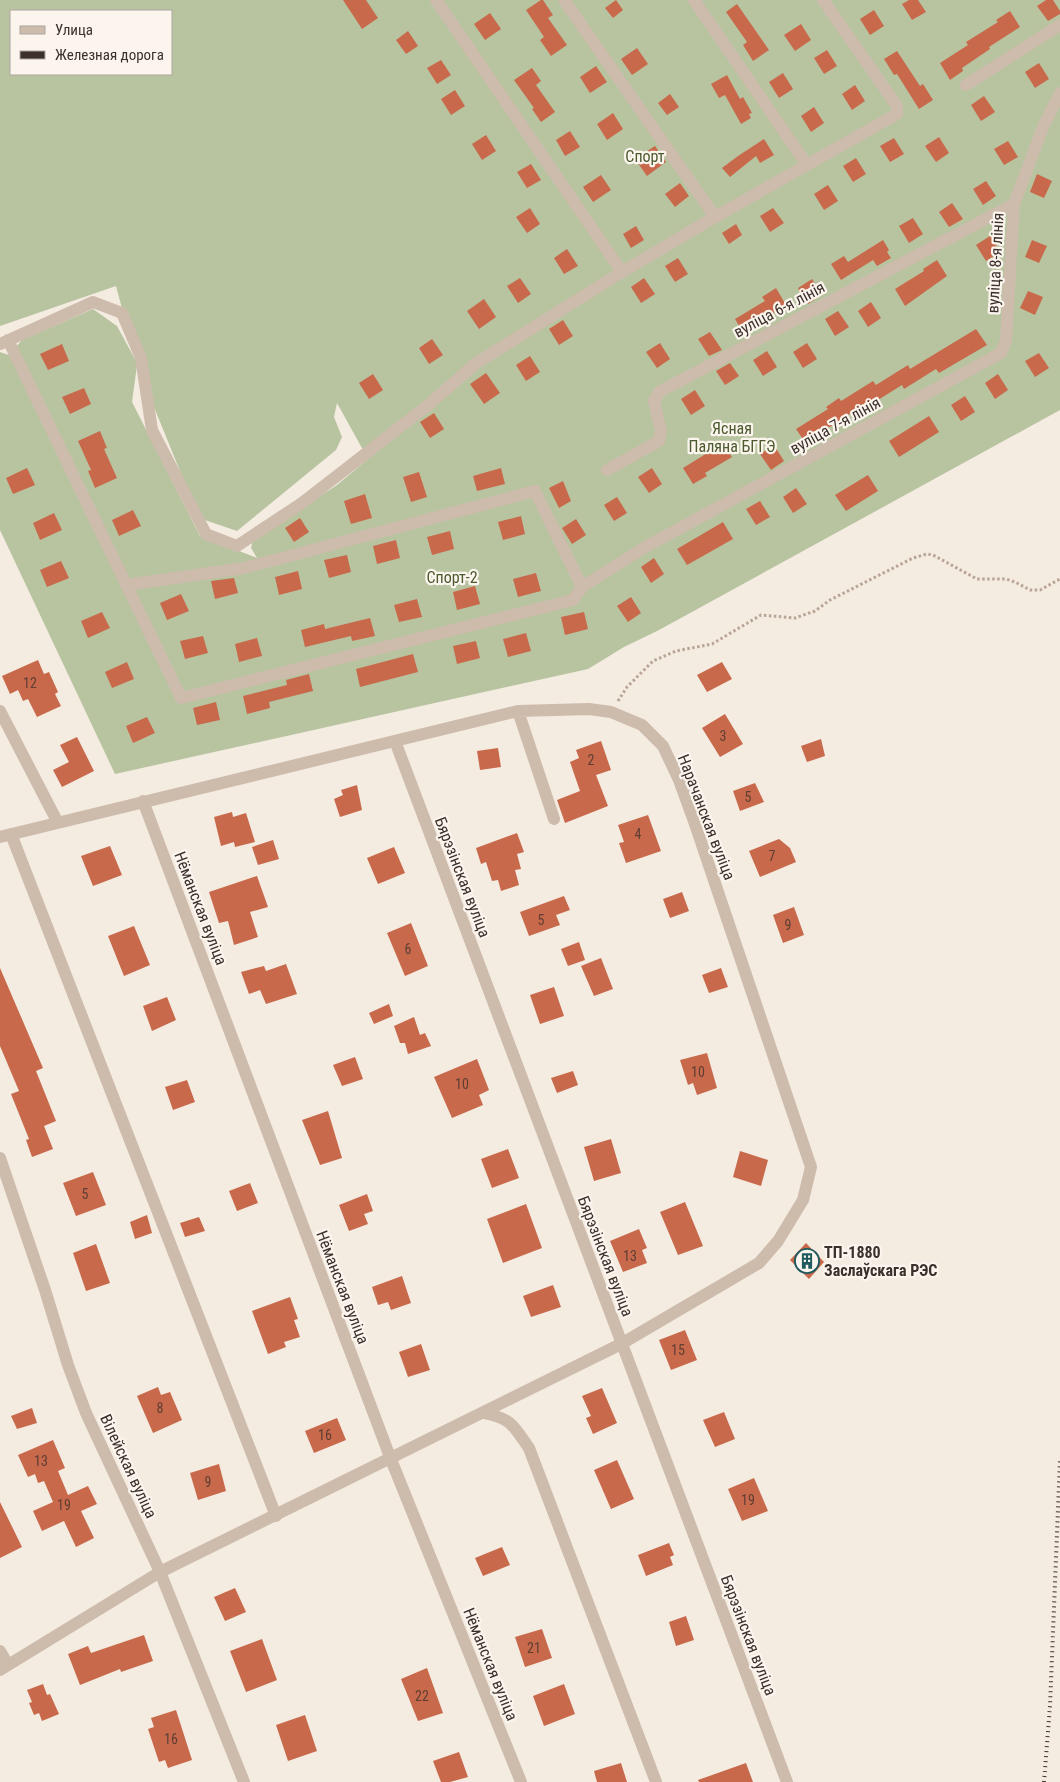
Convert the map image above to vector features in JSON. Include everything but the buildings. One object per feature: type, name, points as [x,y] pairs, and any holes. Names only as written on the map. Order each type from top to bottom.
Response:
[{"type":"street","points":[[436,0],[622,272]]},
{"type":"street","points":[[564,0],[715,217]]},
{"type":"street","points":[[694,0],[807,165]]},
{"type":"street","points":[[238,546],[302,503],[427,406],[476,364],[622,272],[896,114],[897,106],[823,0]]},
{"type":"street","points":[[966,85],[1060,25]]},
{"type":"street","name":"вуліца 8-я лінія","points":[[1001,352],[1006,340],[1014,204],[1043,127],[1060,93]]},
{"type":"street","name":"вуліца 6-я лінія","points":[[607,470],[659,441],[661,431],[654,401],[659,392],[1014,204]]},
{"type":"street","points":[[238,546],[206,534],[152,430],[141,358],[122,313],[93,302],[4,342],[126,585],[244,568],[535,491],[582,587]]},
{"type":"street","name":"вуліца 7-я лінія","points":[[126,585],[180,698],[573,600],[582,587],[642,549],[1001,352]]},
{"type":"street","points":[[238,546],[244,568]]},
{"type":"street","name":"Нарачанская вуліца","points":[[5,836],[518,711],[589,709],[611,712],[642,725],[663,746],[678,780],[703,848],[811,1167],[803,1200],[778,1241],[759,1263],[621,1344]]},
{"type":"street","points":[[0,711],[58,822]]},
{"type":"street","points":[[518,711],[554,819]]},
{"type":"street","name":"Бярэзінская вуліца","points":[[395,741],[621,1344],[788,1782]]},
{"type":"street","name":"Нёманская вуліца","points":[[143,801],[390,1457],[521,1782]]},
{"type":"street","points":[[5,836],[276,1516]]},
{"type":"street","name":"Вілейская вуліца","points":[[0,1161],[86,1413],[160,1572],[244,1782]]},
{"type":"street","points":[[0,1651],[4,1667],[160,1572],[621,1344]]},
{"type":"street","points":[[484,1413],[501,1417],[512,1424],[529,1448],[656,1782]]},
{"type":"path","points":[[611,712],[626,687],[653,661],[676,651],[712,644],[761,615],[795,618],[815,611],[830,600],[913,558],[927,554],[933,555],[977,579],[1006,579],[1030,590],[1040,590],[1060,580]]},
{"type":"green space","points":[[0,0],[1060,0],[1060,410],[659,630],[624,647],[588,669],[115,774],[0,530],[0,352],[9,355],[22,340],[93,309],[117,326],[136,361],[116,286],[0,326]],"holes":[[[137,365],[199,518],[237,531],[336,450],[342,437],[334,417],[337,403],[368,459],[337,485],[253,540],[251,548],[257,558],[200,536],[132,402]]]},
{"type":"railway","points":[[1044,1782],[1050,1706],[1060,1460]]},
{"type":"place","name":"ТП-1880 Заслаўскага РЭС","points":[[807,1261]]},
{"type":"park label","name":"Спорт","points":[[645,156]]},
{"type":"park label","name":"Ясная Паляна БГГЭ","points":[[732,437]]},
{"type":"park label","name":"Спорт-2","points":[[452,577]]}]
